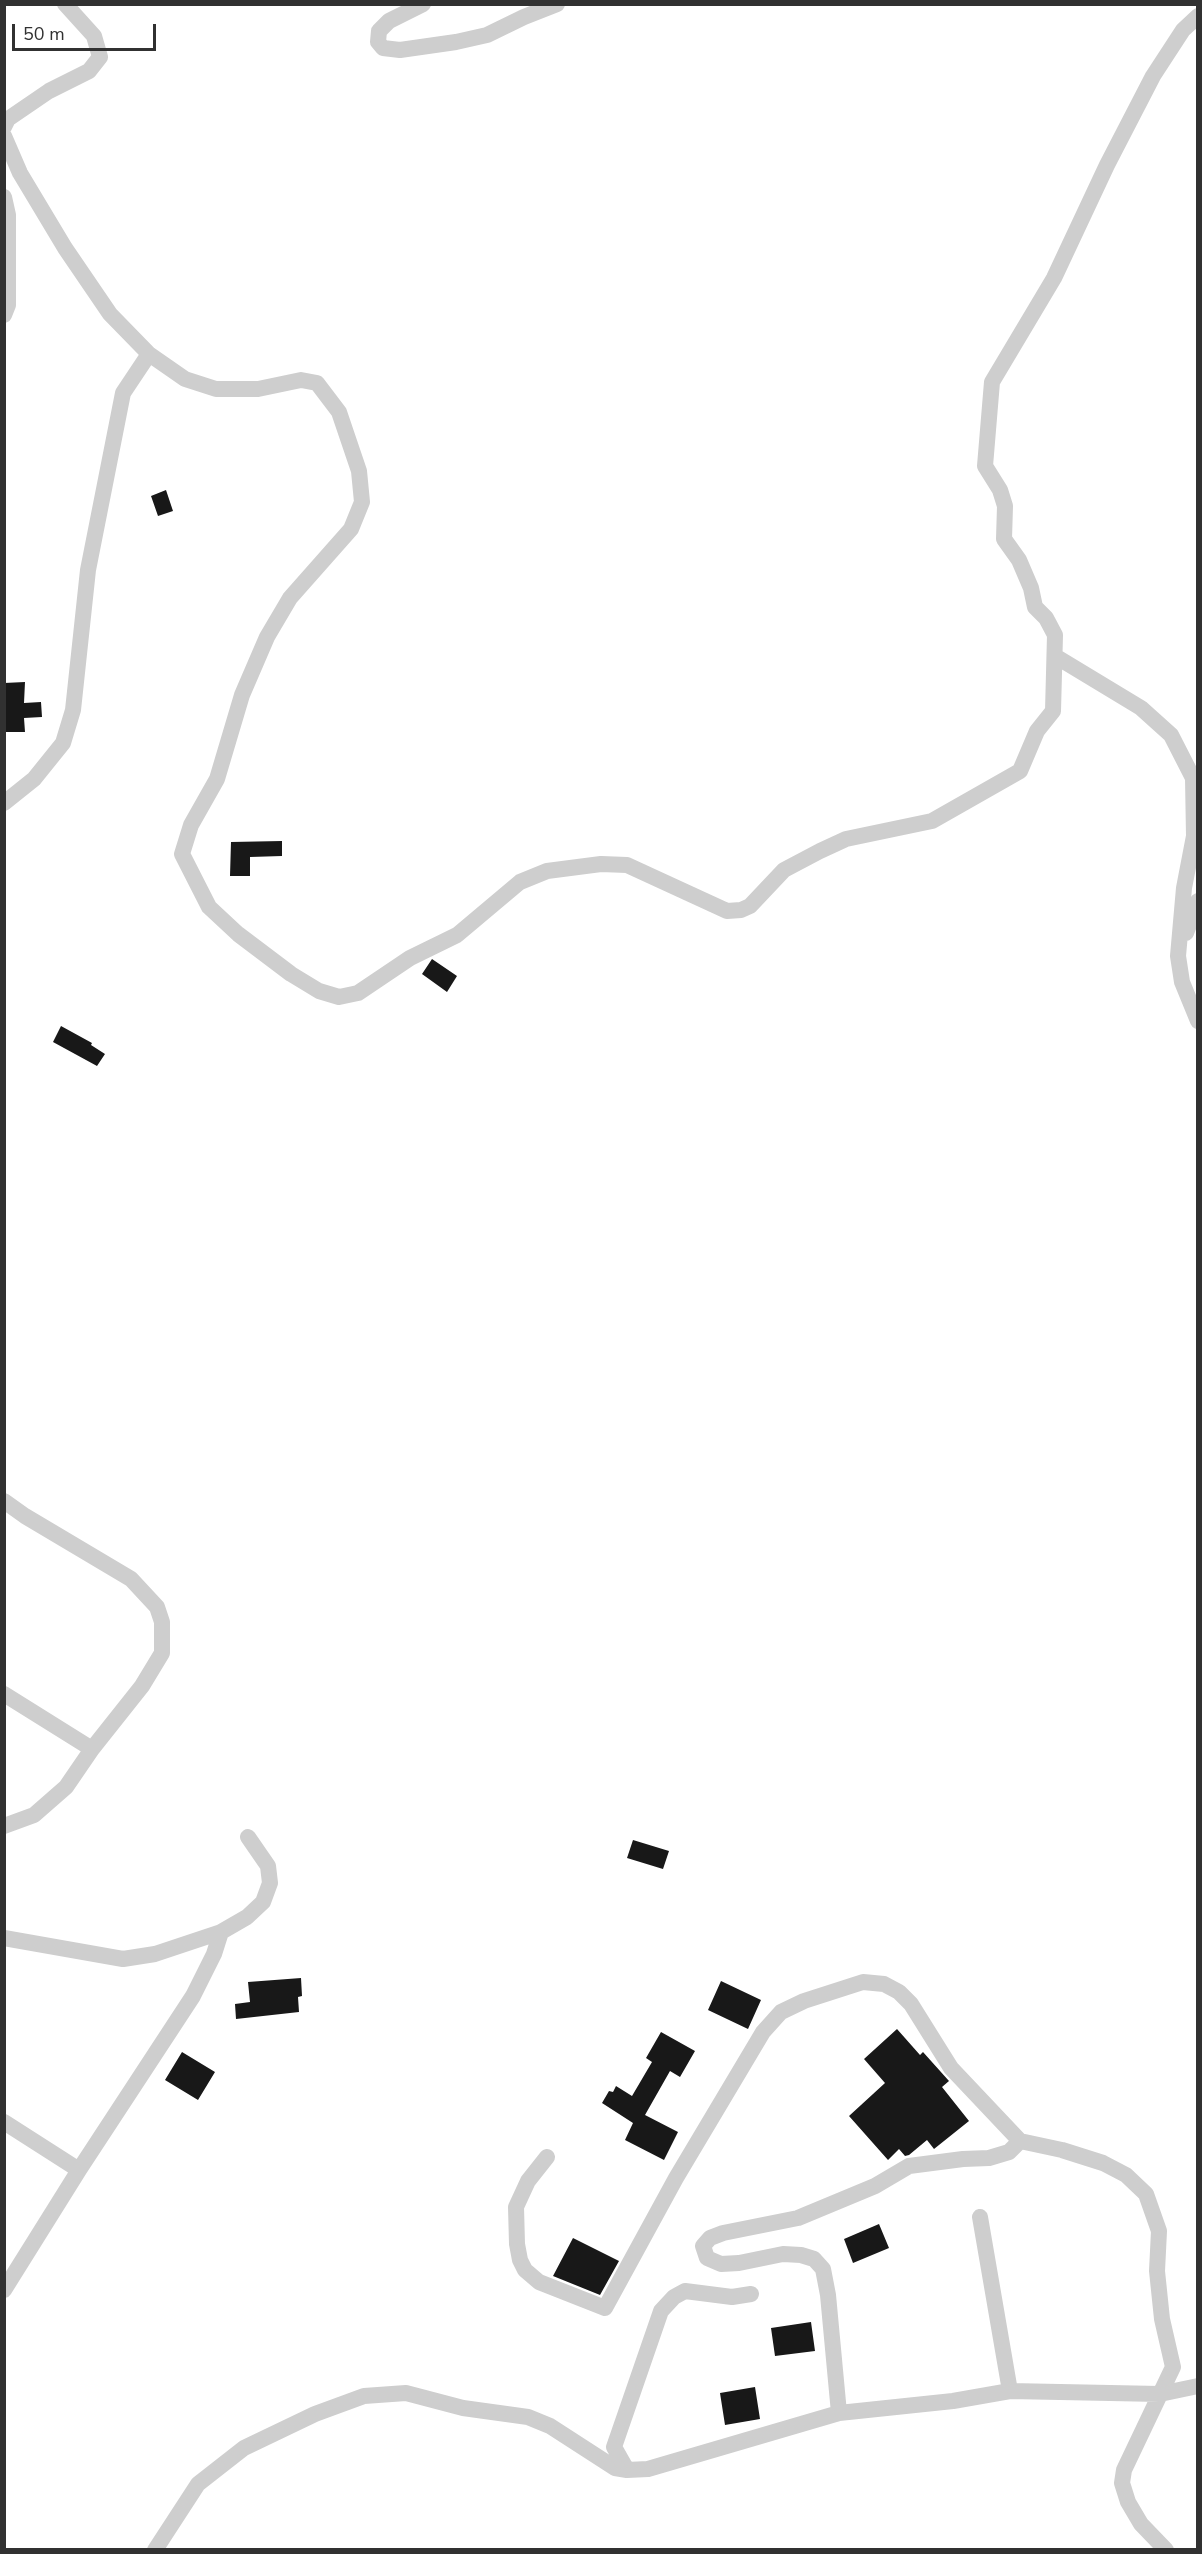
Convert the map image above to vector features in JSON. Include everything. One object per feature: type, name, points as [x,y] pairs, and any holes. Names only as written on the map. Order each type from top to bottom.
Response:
[{"type":"street","points":[[4,127],[8,119],[49,91],[89,71],[100,57],[94,36],[65,4]]},
{"type":"street","points":[[423,4],[389,21],[380,31],[378,42],[383,48],[412,49],[487,35],[524,16],[557,4]]},
{"type":"street","points":[[4,136],[20,173],[65,248],[110,314],[149,354],[185,379],[216,389],[258,389],[301,380],[317,383],[339,412],[359,471],[362,502],[351,529],[290,598],[267,637],[242,695],[217,778],[190,825],[182,854],[209,907],[238,934],[319,991],[339,997],[358,993],[410,958],[457,935],[520,882],[547,871],[601,864],[627,865],[727,911],[741,910],[750,906],[784,870],[820,851],[846,839],[932,821],[1020,771],[1037,731],[1053,711],[1055,635],[1046,618],[1035,607],[1031,588],[1019,560],[1004,539],[1005,506],[1000,490],[985,466],[992,382],[1054,278],[1107,165],[1153,76],[1183,30],[1197,16]]},
{"type":"street","points":[[4,197],[9,215],[8,304],[4,315]]},
{"type":"street","points":[[4,803],[34,779],[63,743],[73,710],[88,570],[123,393],[149,354]]},
{"type":"street","points":[[1055,656],[1141,708],[1171,735],[1193,778],[1194,836],[1184,888],[1178,956],[1182,982],[1197,1021]]},
{"type":"street","points":[[1178,956],[1197,901]]},
{"type":"street","points":[[4,1501],[131,1579],[157,1607],[162,1622],[162,1653],[142,1686],[92,1749],[66,1787],[34,1815],[4,1826]]},
{"type":"street","points":[[4,1694],[92,1749]]},
{"type":"street","points":[[4,1938],[123,1959],[155,1954],[221,1932],[247,1917],[263,1902],[270,1883],[268,1866],[248,1837]]},
{"type":"street","points":[[4,2290],[79,2170],[193,1996],[214,1954],[221,1932]]},
{"type":"street","points":[[547,2157],[528,2181],[516,2207],[520,2260],[525,2270],[539,2282],[605,2308],[682,2168],[763,2032],[781,2012],[804,2001],[863,1982],[884,1983],[899,1992],[911,2004],[951,2068],[1020,2141],[1062,2150],[1103,2163],[1126,2175],[1146,2194],[1159,2231],[1157,2271],[1162,2319],[1173,2367],[1124,2470],[1122,2483],[1128,2502],[1141,2524],[1166,2550]]},
{"type":"street","points":[[4,2121],[79,2170]]},
{"type":"street","points":[[839,2413],[828,2295],[823,2269],[813,2259],[801,2255],[783,2254],[740,2263],[721,2264],[704,2255],[704,2246],[710,2238],[723,2234],[798,2218],[874,2186],[909,2166],[989,2158],[1009,2152],[1020,2141]]},
{"type":"street","points":[[980,2217],[1010,2391]]},
{"type":"street","points":[[627,2470],[614,2447],[661,2311],[674,2297],[685,2291],[732,2297],[752,2294]]},
{"type":"street","points":[[155,2550],[198,2484],[244,2448],[315,2414],[364,2397],[405,2393],[463,2408],[528,2417],[550,2426],[615,2468],[627,2470],[648,2469],[839,2413],[953,2401],[1010,2391],[1160,2394],[1197,2386]]},
{"type":"building","points":[[166,490],[173,511],[158,516],[151,496]]},
{"type":"building","points":[[25,682],[24,703],[41,702],[42,717],[24,718],[25,732],[4,732],[4,683]]},
{"type":"building","points":[[282,841],[282,856],[250,857],[250,876],[230,876],[231,842]]},
{"type":"building","points":[[432,959],[457,976],[447,992],[422,974]]},
{"type":"building","points":[[61,1026],[92,1043],[91,1045],[105,1054],[97,1066],[53,1042]]},
{"type":"building","points":[[633,1840],[669,1851],[663,1869],[627,1858]]},
{"type":"building","points":[[301,1978],[302,1996],[298,1997],[299,2012],[236,2019],[235,2004],[250,2002],[248,1982]]},
{"type":"building","points":[[721,1981],[761,2000],[748,2029],[708,2010]]},
{"type":"building","points":[[897,2029],[920,2055],[923,2052],[949,2081],[942,2087],[969,2121],[934,2149],[927,2140],[909,2155],[905,2156],[899,2149],[888,2160],[849,2116],[885,2083],[864,2059]]},
{"type":"building","points":[[661,2032],[695,2051],[680,2077],[670,2071],[645,2115],[678,2132],[664,2160],[625,2140],[633,2123],[602,2103],[609,2091],[613,2092],[616,2086],[632,2096],[652,2062],[646,2058]]},
{"type":"building","points":[[182,2052],[215,2072],[198,2100],[165,2080]]},
{"type":"building","points":[[879,2224],[889,2248],[853,2263],[844,2239]]},
{"type":"building","points":[[573,2238],[619,2261],[600,2295],[553,2276]]},
{"type":"building","points":[[811,2322],[815,2351],[775,2356],[771,2328]]},
{"type":"building","points":[[755,2387],[760,2419],[725,2425],[720,2393]]}]
